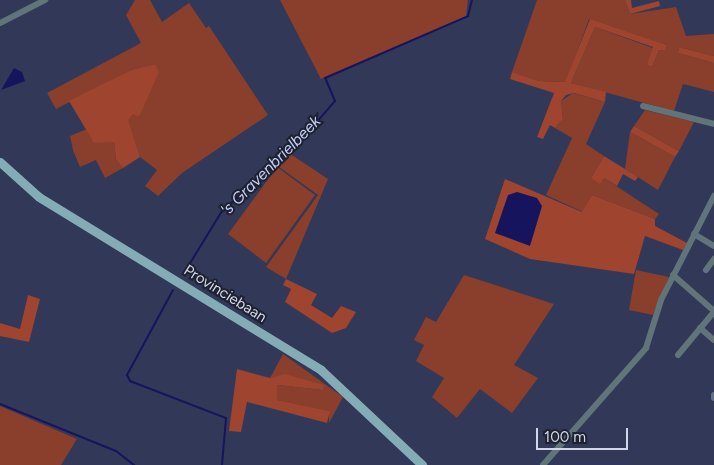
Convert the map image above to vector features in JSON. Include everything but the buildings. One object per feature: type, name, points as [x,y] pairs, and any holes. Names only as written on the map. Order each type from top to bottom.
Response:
[{"type":"main road","name":"Provinciebaan","points":[[0,162],[39,197],[321,370],[422,465]]},
{"type":"street","points":[[0,23],[45,0]]},
{"type":"street","points":[[643,106],[714,124]]},
{"type":"street","points":[[543,465],[646,348],[673,276],[714,196]]},
{"type":"street","points":[[694,234],[714,246]]},
{"type":"street","points":[[706,270],[714,259]]},
{"type":"street","points":[[673,276],[714,311],[678,354]]},
{"type":"street","points":[[700,328],[714,340]]},
{"type":"shaded area","points":[[135,0],[150,0],[162,22],[189,3],[206,28],[209,26],[268,115],[182,173],[158,196],[145,186],[157,170],[140,157],[127,120],[133,113],[139,117],[155,64],[131,70],[56,109],[47,93],[141,43],[126,15]]},
{"type":"shaded area","points":[[280,0],[468,0],[466,16],[321,79]]},
{"type":"shaded area","points":[[537,0],[625,0],[630,14],[676,7],[686,36],[714,34],[714,56],[679,47],[678,53],[714,63],[714,92],[683,84],[674,111],[571,83],[595,27],[653,48],[648,65],[652,67],[659,50],[665,51],[667,45],[589,19],[566,82],[539,81],[512,72]]},
{"type":"shaded area","points":[[625,0],[631,0],[632,8],[659,1],[660,6],[630,14]]},
{"type":"shaded area","points":[[590,19],[667,45],[665,51],[659,50],[652,67],[647,65],[653,47],[595,27],[571,83],[606,92],[605,102],[574,93],[566,95],[561,101],[563,119],[555,128],[550,125],[543,139],[537,137],[554,93],[510,79],[512,72],[539,81],[565,82]]},
{"type":"shaded area","points":[[679,47],[714,56],[714,63],[678,53]]},
{"type":"shaded area","points":[[155,64],[159,72],[139,117],[133,114],[128,120],[140,157],[123,168],[116,160],[114,142],[94,143],[69,101],[131,70]]},
{"type":"shaded area","points":[[14,68],[22,72],[25,81],[1,90]]},
{"type":"shaded area","points":[[573,93],[605,102],[586,144],[604,156],[591,178],[604,178],[659,214],[655,219],[592,195],[583,212],[546,195],[572,138],[555,128],[563,119],[561,101]]},
{"type":"shaded area","points":[[645,110],[694,122],[679,151],[634,126]]},
{"type":"shaded area","points":[[634,126],[679,151],[675,157],[630,132]]},
{"type":"shaded area","points":[[87,129],[114,142],[116,160],[123,168],[105,178],[96,160],[80,167],[70,136]]},
{"type":"shaded area","points":[[630,132],[675,157],[658,190],[625,169]]},
{"type":"shaded area","points":[[289,153],[328,179],[286,279],[266,267],[318,195],[275,164]]},
{"type":"shaded area","points":[[604,156],[638,177],[635,181],[623,174],[617,186],[604,178],[600,184],[591,178]]},
{"type":"shaded area","points":[[277,167],[315,195],[266,263],[228,234]]},
{"type":"shaded area","points":[[505,179],[582,212],[592,195],[655,219],[655,226],[687,243],[683,250],[645,236],[634,274],[530,259],[485,239]]},
{"type":"shaded area","points":[[517,192],[537,198],[542,206],[530,246],[495,233],[508,195]]},
{"type":"shaded area","points":[[636,270],[669,277],[653,315],[629,310]]},
{"type":"shaded area","points":[[464,275],[554,304],[514,365],[538,378],[512,413],[480,389],[457,418],[432,397],[444,378],[416,361],[424,345],[414,340],[426,317],[436,322]]},
{"type":"shaded area","points":[[286,279],[317,294],[311,305],[332,318],[341,306],[356,312],[346,328],[332,333],[285,302],[291,289],[283,285]]},
{"type":"shaded area","points":[[28,295],[40,299],[29,342],[0,336],[0,323],[20,329]]},
{"type":"shaded area","points":[[283,354],[343,397],[329,423],[329,411],[277,400],[277,385],[323,390],[270,378]]},
{"type":"shaded area","points":[[237,369],[270,378],[285,374],[324,385],[323,390],[277,385],[277,400],[330,411],[327,423],[247,402],[241,432],[229,431]]},
{"type":"shaded area","points":[[0,406],[77,439],[61,465],[0,465]]},
{"type":"waterway","name":"'s Gravenbrielbeek","points":[[184,273],[222,211],[292,151],[335,101],[325,78],[468,16],[472,0]]},
{"type":"waterway","name":"'s Gravenbrielbeek","points":[[173,290],[127,375],[130,381],[226,418],[222,465]]},
{"type":"waterway","points":[[0,404],[116,451],[134,465]]}]
